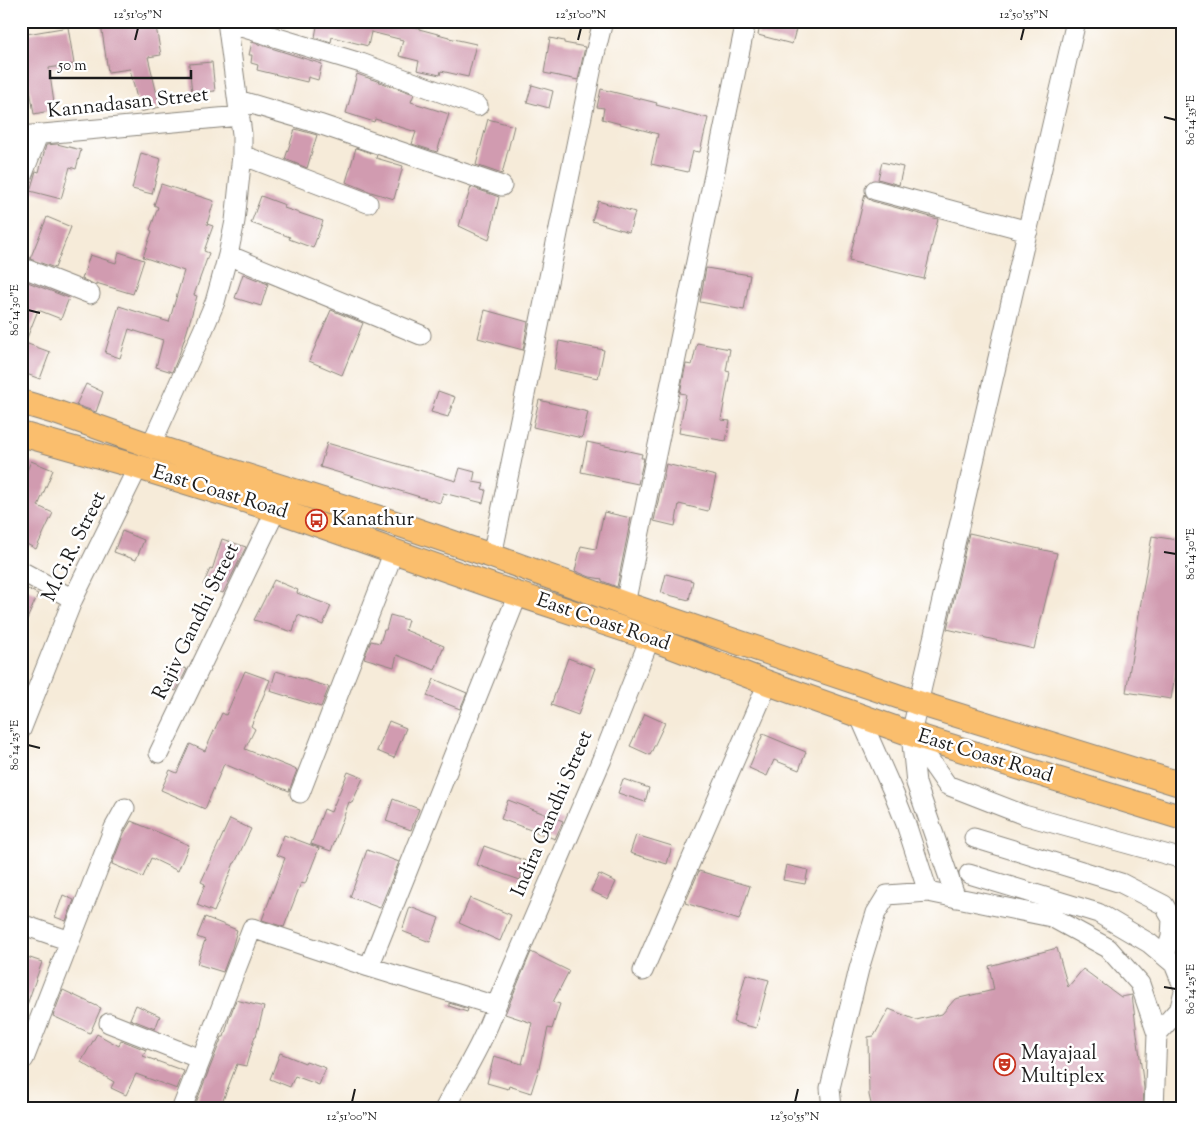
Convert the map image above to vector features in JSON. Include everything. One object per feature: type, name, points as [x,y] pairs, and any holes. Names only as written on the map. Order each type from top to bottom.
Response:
[{"type":"main road","name":"East Coast Road","points":[[21,402],[492,556],[625,604],[918,704],[1183,785]]},
{"type":"main road","name":"East Coast Road","points":[[21,434],[138,467],[276,510],[650,638],[911,734],[1183,818]]},
{"type":"main road","points":[[138,467],[151,445]]},
{"type":"street","points":[[492,556],[603,21]]},
{"type":"street","points":[[625,604],[746,21]]},
{"type":"street","points":[[956,898],[916,783],[911,734],[1076,21]]},
{"type":"street","points":[[151,445],[215,302],[235,221],[242,155],[242,134],[227,22],[361,63],[478,106]]},
{"type":"street","points":[[239,108],[320,124],[502,186]]},
{"type":"street","name":"Kannadasan Street","points":[[30,136],[239,108]]},
{"type":"street","points":[[21,179],[30,136]]},
{"type":"street","points":[[242,155],[368,203]]},
{"type":"street","points":[[875,190],[1028,231]]},
{"type":"street","points":[[228,255],[421,335]]},
{"type":"street","points":[[21,267],[90,294]]},
{"type":"street","name":"M.G.R. Street","points":[[21,730],[73,599],[138,467]]},
{"type":"street","name":"Rajiv Gandhi Street","points":[[159,753],[276,510]]},
{"type":"street","points":[[300,793],[394,551]]},
{"type":"street","points":[[21,571],[73,599]]},
{"type":"street","points":[[369,967],[518,594]]},
{"type":"street","name":"Indira Gandhi Street","points":[[445,1108],[489,1025],[602,759],[650,638]]},
{"type":"street","points":[[643,971],[768,683]]},
{"type":"street","points":[[859,715],[903,816],[928,892]]},
{"type":"street","points":[[911,734],[948,785],[1024,815],[1183,859]]},
{"type":"street","points":[[24,1059],[114,828],[125,808]]},
{"type":"street","points":[[974,838],[1121,883],[1164,904],[1172,919],[1171,937],[1165,956]]},
{"type":"street","points":[[969,874],[1098,913],[1149,943],[1165,956],[1174,964],[1183,986]]},
{"type":"street","points":[[832,1108],[830,1088],[858,970],[876,913],[887,895],[928,892],[1051,917],[1108,948],[1140,984],[1157,1034],[1154,1108]]},
{"type":"street","points":[[21,924],[70,941]]},
{"type":"street","points":[[182,1108],[252,928],[369,967],[496,1006]]},
{"type":"street","points":[[1157,1034],[1180,1008],[1183,995]]},
{"type":"street","points":[[109,1023],[200,1059]]},
{"type":"building","points":[[119,21],[155,21],[161,55],[148,57],[160,107],[140,112],[130,69],[108,72],[101,24]]},
{"type":"building","points":[[318,21],[388,21],[476,44],[468,77],[441,71],[440,75],[417,70],[419,61],[399,56],[403,40],[371,32],[368,46],[332,37],[331,42],[315,37]]},
{"type":"building","points":[[761,21],[769,21],[796,29],[792,44],[758,35]]},
{"type":"building","points":[[68,27],[74,64],[49,68],[55,110],[34,114],[24,51],[21,52],[21,35]]},
{"type":"building","points":[[550,38],[585,47],[578,80],[544,73]]},
{"type":"building","points":[[252,42],[322,64],[318,80],[308,77],[307,82],[257,70],[258,65],[251,63],[252,55],[249,55]]},
{"type":"building","points":[[212,62],[215,91],[192,93],[189,64]]},
{"type":"building","points":[[357,74],[414,94],[411,102],[449,114],[437,152],[412,144],[416,132],[375,119],[374,122],[346,113]]},
{"type":"building","points":[[532,85],[553,91],[549,108],[527,102]]},
{"type":"building","points":[[601,89],[708,118],[700,152],[693,151],[688,172],[651,164],[658,134],[602,119],[604,108],[597,107]]},
{"type":"building","points":[[488,119],[514,126],[502,174],[476,165]]},
{"type":"building","points":[[295,129],[317,135],[307,168],[285,159]]},
{"type":"building","points":[[57,144],[81,150],[76,169],[70,167],[61,199],[30,191],[36,171],[39,172],[46,145]]},
{"type":"building","points":[[356,148],[377,155],[376,158],[403,166],[394,199],[346,182]]},
{"type":"building","points":[[141,153],[161,159],[152,194],[132,189]]},
{"type":"building","points":[[882,162],[903,167],[899,185],[878,179]]},
{"type":"building","points":[[161,184],[214,201],[207,224],[213,226],[204,251],[209,253],[194,295],[197,296],[187,331],[172,372],[156,367],[163,340],[129,329],[120,358],[105,353],[119,306],[169,322],[184,271],[143,257],[158,207],[154,205]]},
{"type":"building","points":[[471,187],[499,197],[489,240],[459,226]]},
{"type":"building","points":[[865,194],[872,201],[938,219],[924,279],[849,261]]},
{"type":"building","points":[[261,196],[285,205],[284,208],[323,221],[313,248],[289,239],[290,237],[251,223]]},
{"type":"building","points":[[598,201],[635,212],[629,232],[592,221]]},
{"type":"building","points":[[47,217],[71,227],[55,268],[30,259]]},
{"type":"building","points":[[119,252],[144,260],[133,294],[96,283],[96,285],[82,279],[90,255],[116,263]]},
{"type":"building","points":[[706,268],[750,275],[744,310],[700,302]]},
{"type":"building","points":[[243,274],[268,284],[261,306],[235,298]]},
{"type":"building","points":[[25,281],[69,298],[61,319],[38,310],[25,343],[50,352],[40,379],[21,372],[21,290]]},
{"type":"building","points":[[331,310],[363,323],[342,375],[309,361]]},
{"type":"building","points":[[485,310],[528,322],[523,350],[478,338]]},
{"type":"building","points":[[559,341],[604,350],[598,378],[554,369]]},
{"type":"building","points":[[697,343],[730,349],[726,371],[730,372],[721,420],[730,421],[726,441],[679,433],[686,394],[680,393],[686,364],[692,365]]},
{"type":"building","points":[[86,384],[103,392],[96,412],[76,405]]},
{"type":"building","points":[[438,391],[455,397],[448,417],[431,412]]},
{"type":"building","points":[[539,400],[588,412],[582,438],[533,427]]},
{"type":"building","points":[[587,442],[642,454],[641,458],[644,458],[638,484],[581,472]]},
{"type":"building","points":[[327,443],[456,481],[460,468],[475,472],[473,482],[484,484],[482,489],[486,490],[483,503],[443,493],[440,503],[320,467]]},
{"type":"building","points":[[31,461],[53,470],[38,506],[53,513],[36,549],[21,541],[21,485]]},
{"type":"building","points":[[666,464],[716,476],[708,511],[679,504],[675,526],[654,521]]},
{"type":"building","points":[[604,512],[631,518],[617,587],[602,581],[602,579],[575,571],[581,546],[596,549]]},
{"type":"building","points":[[122,531],[144,540],[136,560],[114,552]]},
{"type":"building","points":[[969,533],[1057,553],[1034,649],[947,629]]},
{"type":"building","points":[[1152,536],[1183,541],[1183,626],[1171,699],[1126,692]]},
{"type":"building","points":[[222,539],[246,547],[223,593],[203,585],[210,569],[212,570]]},
{"type":"building","points":[[666,574],[693,581],[689,600],[661,593]]},
{"type":"building","points":[[274,580],[298,590],[297,593],[331,606],[323,625],[298,615],[293,632],[254,620]]},
{"type":"building","points":[[21,586],[38,594],[21,633]]},
{"type":"building","points":[[390,615],[408,620],[405,630],[444,646],[435,670],[397,655],[394,667],[364,658],[371,641],[380,643]]},
{"type":"building","points":[[568,658],[595,668],[578,715],[551,705]]},
{"type":"building","points":[[171,664],[187,669],[176,691],[163,686]]},
{"type":"building","points":[[245,671],[270,680],[251,726],[255,729],[245,749],[297,770],[289,791],[224,764],[205,809],[161,790],[170,770],[177,773],[190,744],[205,751],[222,713],[226,715]]},
{"type":"building","points":[[276,671],[329,687],[321,707],[270,691]]},
{"type":"building","points":[[434,679],[467,693],[460,709],[427,696]]},
{"type":"building","points":[[645,714],[665,723],[650,755],[630,746]]},
{"type":"building","points":[[389,721],[406,728],[394,758],[377,751]]},
{"type":"building","points":[[763,734],[806,752],[799,770],[774,760],[767,776],[749,768]]},
{"type":"building","points":[[348,772],[363,778],[352,803],[349,802],[331,851],[311,844],[324,809],[331,812]]},
{"type":"building","points":[[623,779],[649,788],[645,802],[618,793]]},
{"type":"building","points":[[393,799],[419,809],[411,830],[386,821]]},
{"type":"building","points":[[508,800],[563,821],[555,839],[501,819]]},
{"type":"building","points":[[230,819],[251,829],[234,863],[214,912],[197,905],[205,884],[201,882]]},
{"type":"building","points":[[131,821],[189,845],[178,871],[151,858],[143,877],[112,864],[124,833]]},
{"type":"building","points":[[284,835],[319,848],[305,884],[301,883],[284,927],[262,920],[285,858],[277,855]]},
{"type":"building","points":[[636,835],[672,846],[667,864],[630,853]]},
{"type":"building","points":[[484,846],[526,861],[520,880],[477,865]]},
{"type":"building","points":[[367,850],[399,862],[380,908],[350,897]]},
{"type":"building","points":[[786,865],[808,870],[805,884],[783,880]]},
{"type":"building","points":[[699,871],[750,886],[739,920],[685,903]]},
{"type":"building","points":[[599,874],[616,882],[608,899],[591,891]]},
{"type":"building","points":[[63,895],[74,900],[66,921],[55,917]]},
{"type":"building","points":[[470,898],[511,915],[500,941],[459,923]]},
{"type":"building","points":[[410,907],[439,918],[430,942],[402,931]]},
{"type":"building","points":[[205,917],[237,930],[223,972],[197,964],[205,940],[197,937]]},
{"type":"building","points":[[1057,948],[1068,987],[1083,969],[1121,997],[1132,995],[1144,1088],[1143,1108],[872,1108],[869,1095],[868,1037],[874,1036],[889,1009],[916,1020],[942,1014],[955,999],[994,990],[989,966]]},
{"type":"building","points":[[531,952],[569,971],[553,1002],[560,1004],[552,1029],[548,1028],[531,1093],[509,1086],[508,1089],[487,1083],[494,1056],[522,1064],[532,1023],[505,1014]]},
{"type":"building","points":[[21,955],[42,962],[23,1016],[21,1016]]},
{"type":"building","points":[[746,974],[769,980],[756,1028],[733,1022]]},
{"type":"building","points":[[63,990],[101,1008],[90,1033],[53,1016]]},
{"type":"building","points":[[236,1000],[264,1007],[246,1066],[237,1064],[220,1108],[194,1108],[222,1037],[224,1037]]},
{"type":"building","points":[[449,1003],[468,1009],[467,1012],[449,1006]]},
{"type":"building","points":[[136,1005],[160,1016],[155,1029],[130,1019]]},
{"type":"building","points":[[97,1034],[119,1046],[121,1040],[146,1050],[143,1056],[184,1071],[177,1089],[136,1074],[126,1095],[111,1088],[114,1082],[81,1062]]},
{"type":"building","points":[[280,1053],[305,1063],[306,1061],[326,1068],[319,1085],[295,1076],[290,1087],[270,1079]]},
{"type":"place","name":"Kanathur","points":[[316,520]]},
{"type":"place","name":"Mayajaal Multiplex","points":[[1005,1065]]}]
